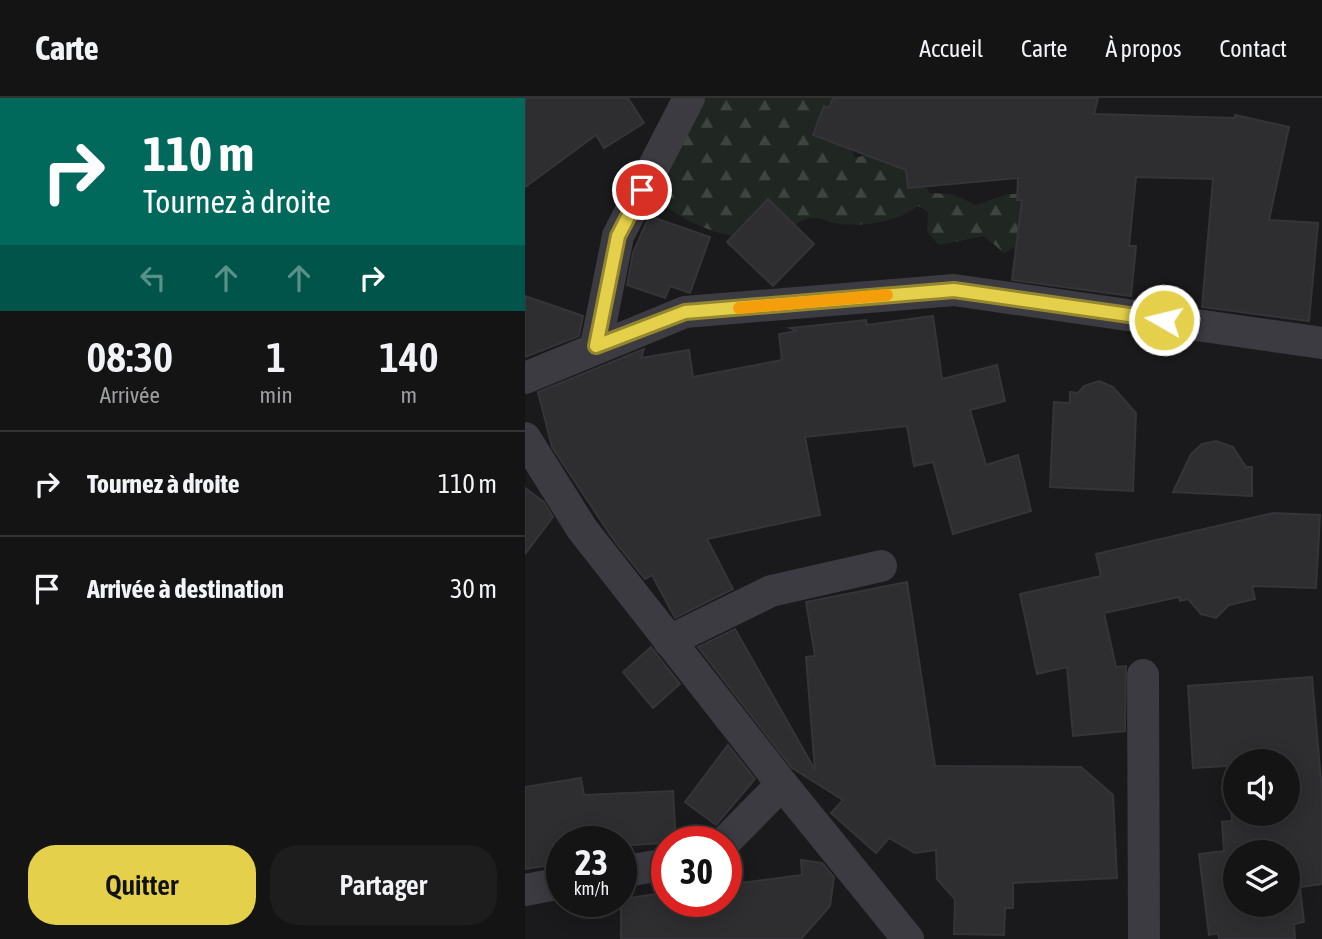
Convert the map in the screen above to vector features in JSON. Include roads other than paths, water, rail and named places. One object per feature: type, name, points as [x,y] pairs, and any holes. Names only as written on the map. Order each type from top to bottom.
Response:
[{"type":"street","points":[[596,346],[618,236],[689,98]]},
{"type":"street","points":[[525,378],[596,346],[685,312],[954,290],[1322,343]]},
{"type":"street","points":[[525,438],[582,529],[782,784],[908,939]]},
{"type":"street","points":[[669,641],[771,591],[881,566]]},
{"type":"street","points":[[1143,675],[1145,939]]},
{"type":"street","points":[[741,826],[782,784]]},
{"type":"street","points":[[525,890],[546,886]]}]
